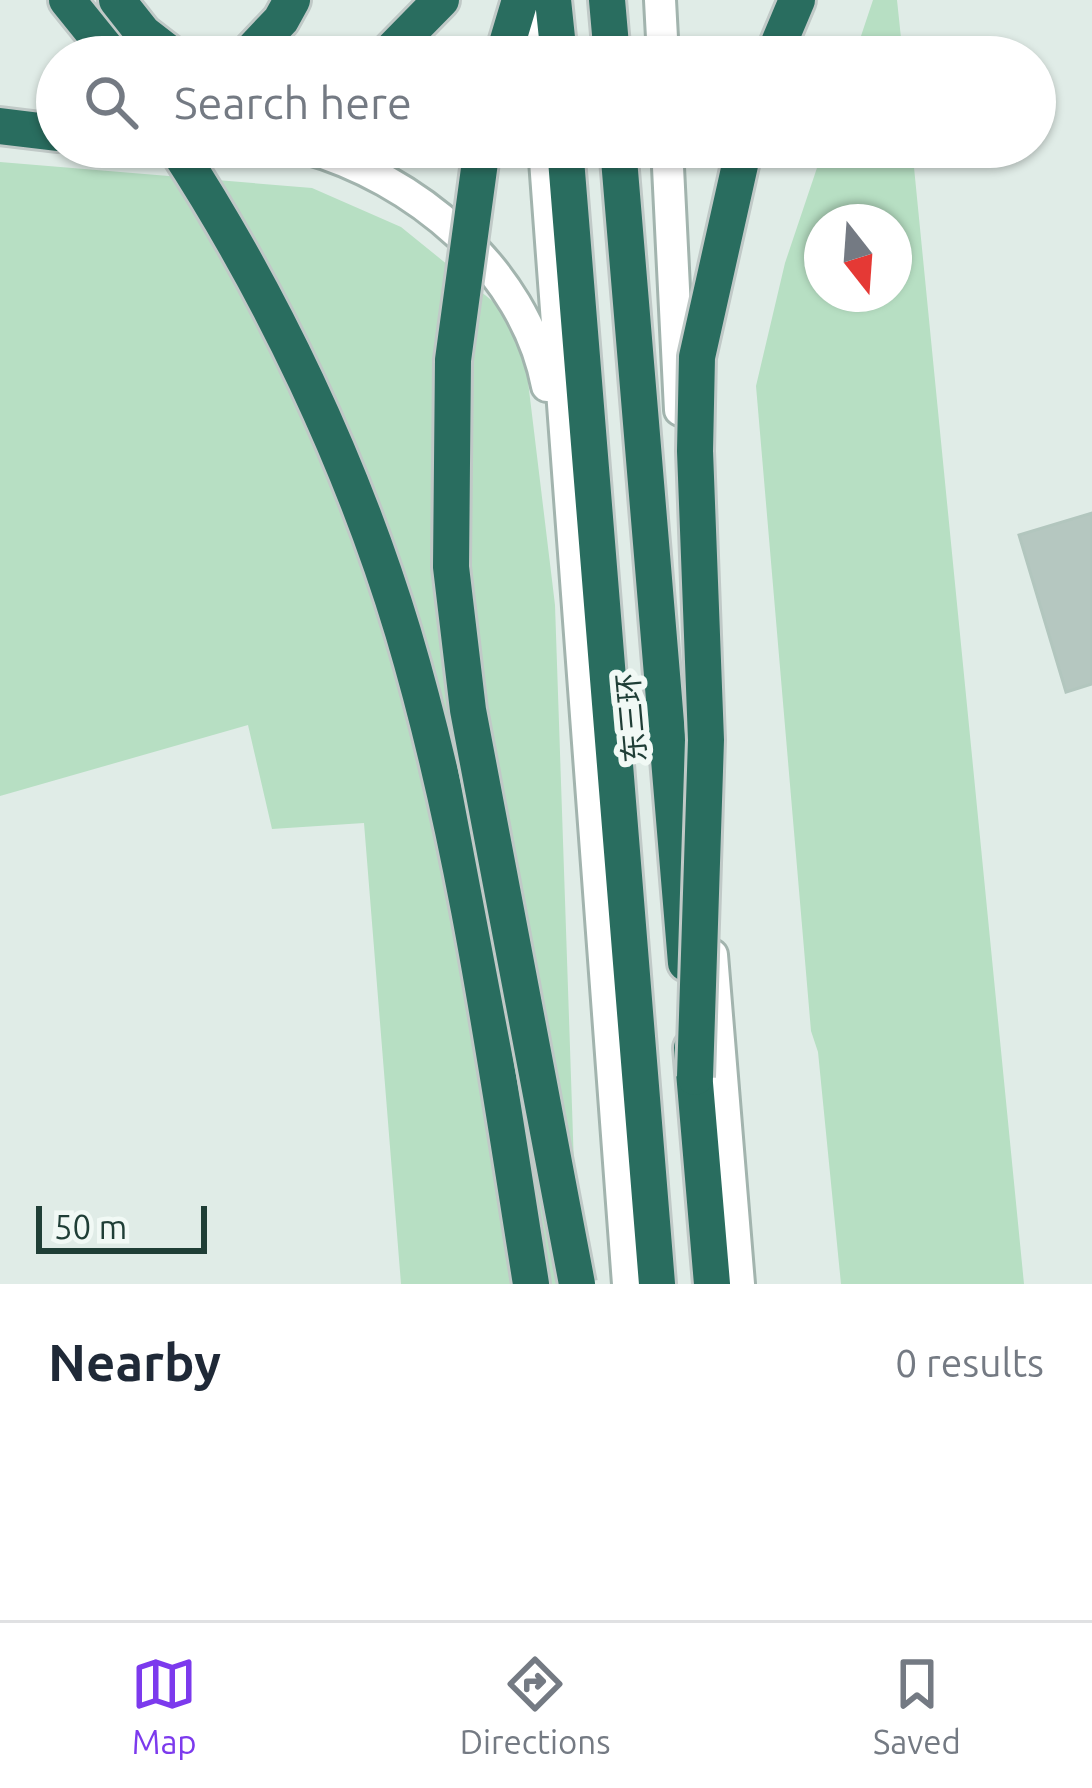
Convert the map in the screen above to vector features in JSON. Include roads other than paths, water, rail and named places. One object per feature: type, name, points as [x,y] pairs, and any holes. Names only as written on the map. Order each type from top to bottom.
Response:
[{"type":"highway","points":[[67,0],[95,36]]},
{"type":"highway","points":[[116,0],[147,36]]},
{"type":"highway","points":[[263,36],[292,0]]},
{"type":"highway","points":[[406,36],[441,0]]},
{"type":"highway","points":[[509,36],[520,0]]},
{"type":"highway","points":[[554,0],[557,36]]},
{"type":"highway","points":[[608,0],[611,36]]},
{"type":"highway","points":[[782,36],[797,0]]},
{"type":"highway","points":[[189,168],[227,230],[306,383],[401,628],[444,798],[531,1284]]},
{"type":"highway","points":[[479,168],[453,360],[451,567],[468,710],[577,1284]]},
{"type":"highway","name":"东三环","points":[[568,168],[658,1284]]},
{"type":"highway","name":"东三环","points":[[621,168],[712,1284]]},
{"type":"highway","points":[[694,1077],[706,740],[695,451],[697,357],[723,219],[738,168]]},
{"type":"street","points":[[532,0],[535,36]]},
{"type":"street","points":[[660,0],[662,36]]},
{"type":"street","points":[[356,168],[394,183],[442,220],[524,316],[542,360],[574,527]]},
{"type":"street","points":[[546,168],[628,1284]]},
{"type":"street","points":[[668,168],[701,816],[740,1284]]}]
